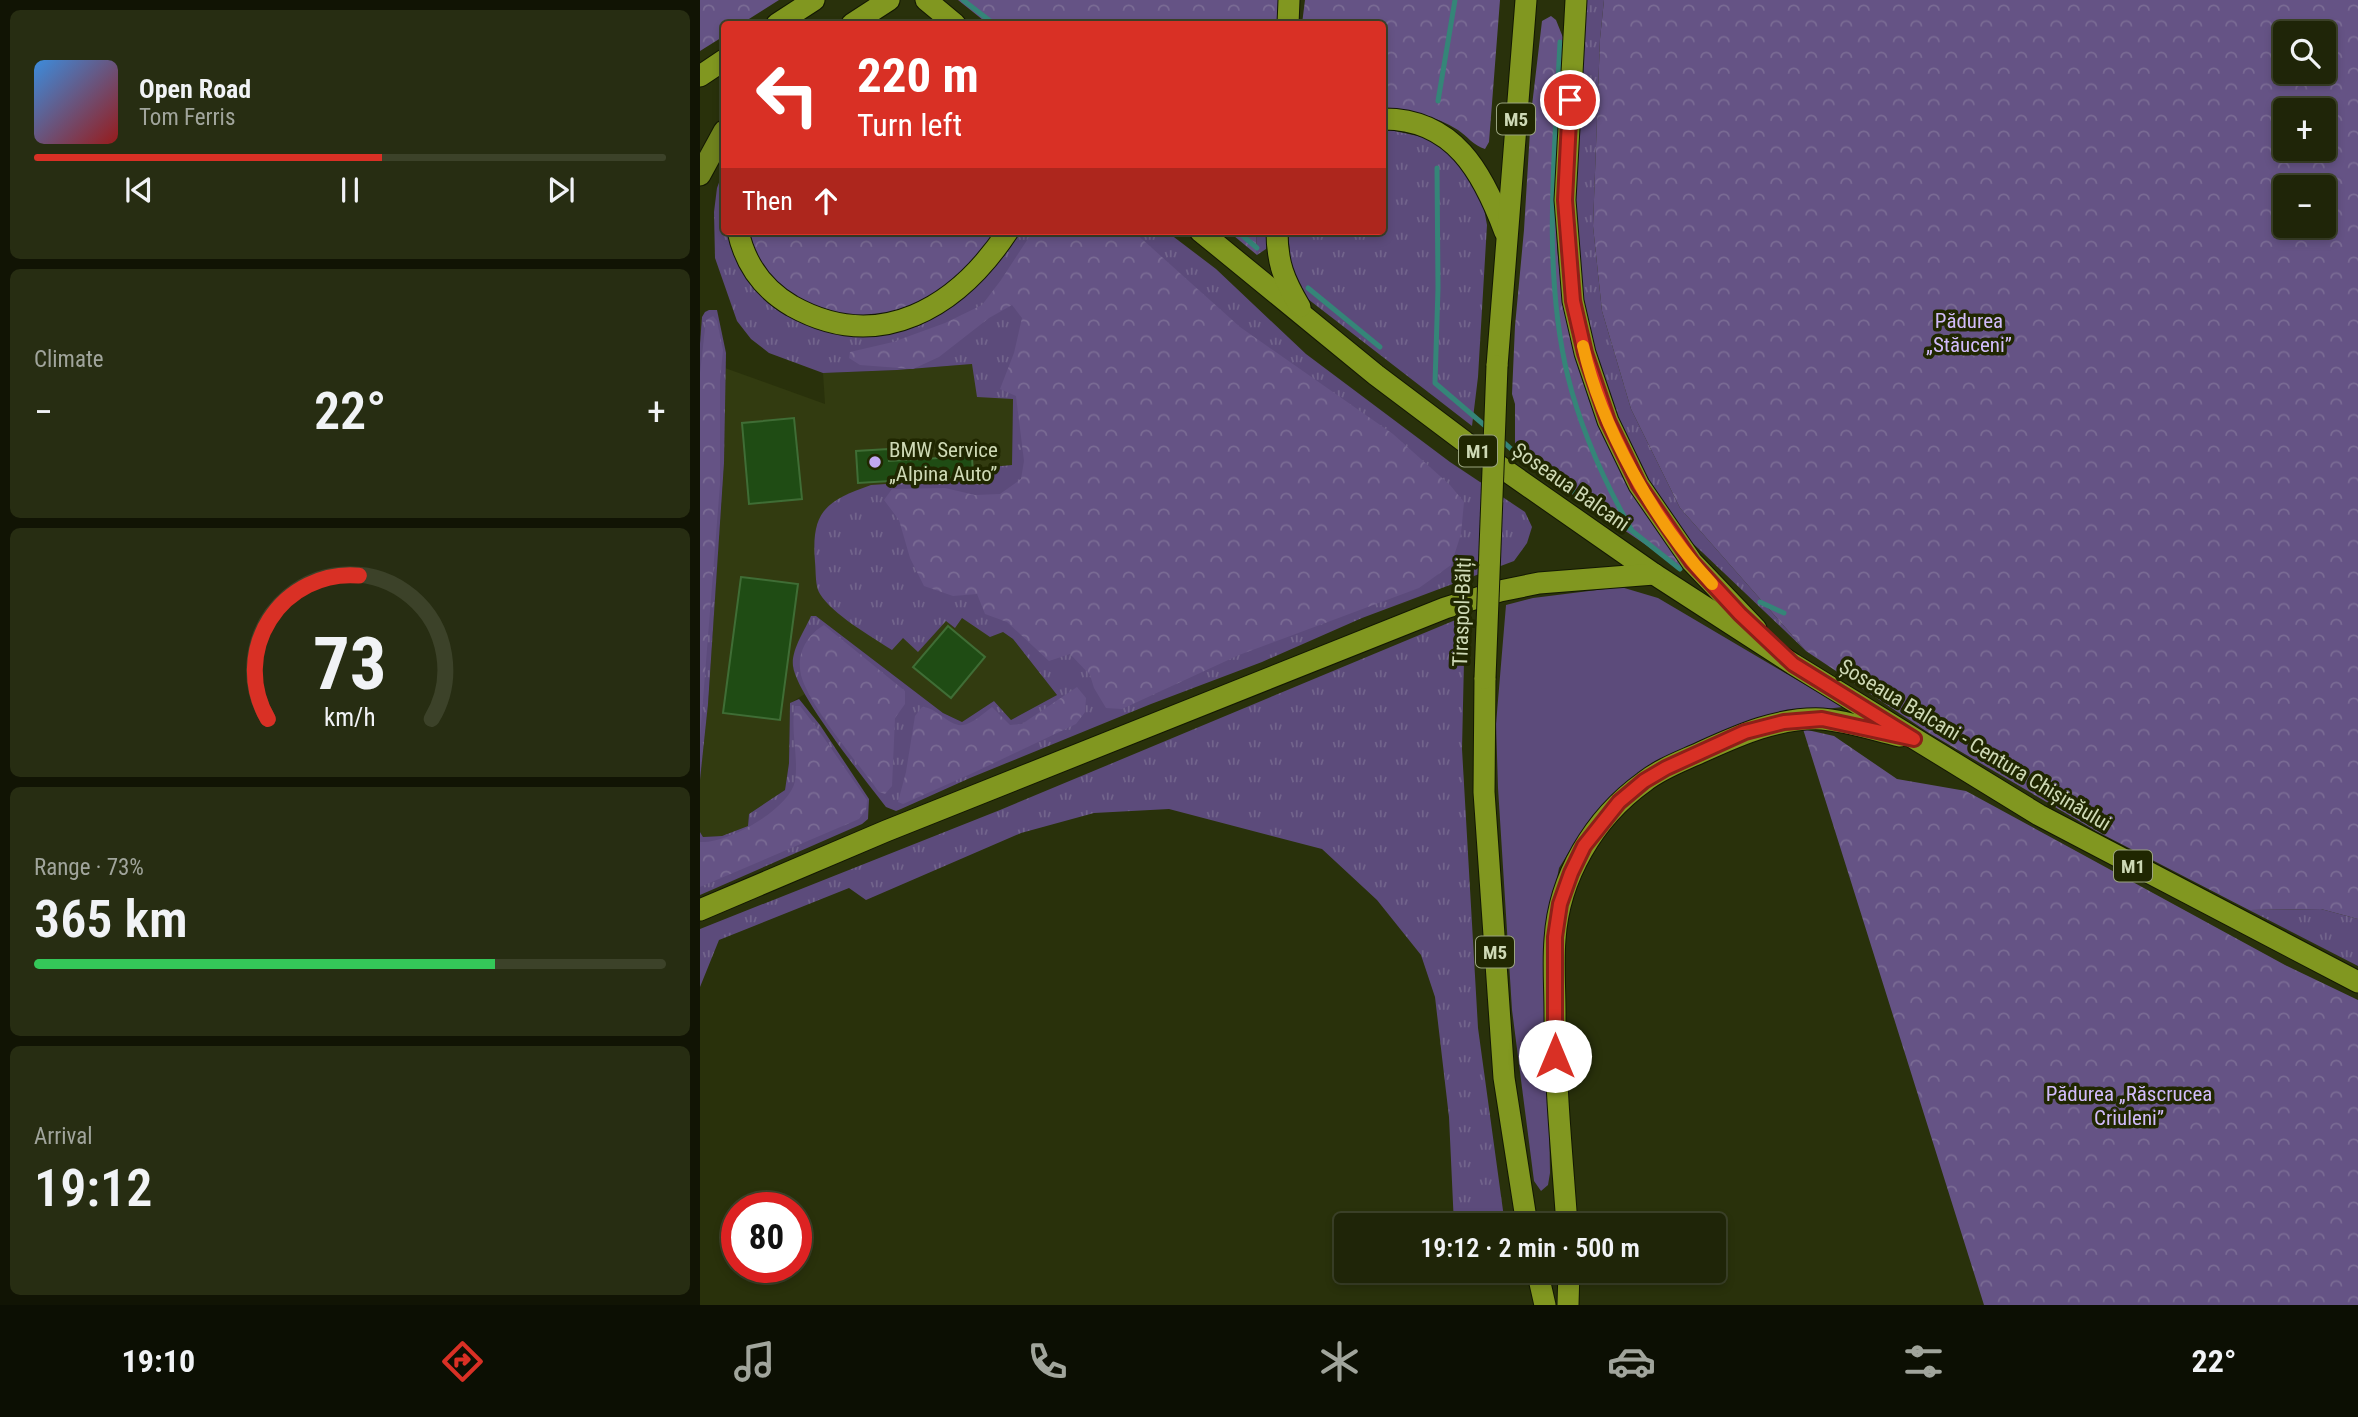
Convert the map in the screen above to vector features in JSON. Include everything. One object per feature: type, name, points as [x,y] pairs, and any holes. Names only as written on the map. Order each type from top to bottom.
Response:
[{"type":"highway","points":[[857,21],[889,0]]},
{"type":"highway","points":[[926,0],[951,21]]},
{"type":"highway","points":[[1289,0],[1289,21]]},
{"type":"highway","name":"Tiraspol-Bălți","points":[[1525,1213],[1504,1078],[1484,792],[1485,678],[1497,366],[1526,0]]},
{"type":"highway","points":[[1576,0],[1565,200],[1573,301],[1585,353],[1608,421],[1639,485],[1692,562],[1740,614],[1793,664]]},
{"type":"highway","points":[[782,21],[813,1]]},
{"type":"highway","points":[[700,76],[721,62]]},
{"type":"highway","points":[[1386,119],[1416,123],[1460,148],[1479,174],[1507,238]]},
{"type":"highway","points":[[739,235],[751,268],[761,282],[787,303],[834,324],[863,328],[897,322],[925,311],[948,297],[994,253],[1005,235]]},
{"type":"highway","name":"Șoseaua Balcani","points":[[1205,235],[1308,321],[1465,442],[1654,575],[1793,664]]},
{"type":"highway","points":[[1277,235],[1278,257],[1284,278],[1308,321]]},
{"type":"highway","points":[[700,910],[912,821],[1445,608],[1500,591],[1539,583],[1654,575]]},
{"type":"highway","name":"Șoseaua Balcani - Centura Chișinăului","points":[[1793,664],[2039,815],[2358,982]]},
{"type":"highway","points":[[1565,1213],[1555,1056],[1555,937],[1560,904],[1584,846],[1619,802],[1644,781],[1745,732],[1784,722],[1822,719],[1914,739]]},
{"type":"highway","points":[[1540,1283],[1545,1305]]},
{"type":"highway","points":[[1568,1305],[1569,1283]]},
{"type":"main road","points":[[700,175],[721,136]]},
{"type":"shaded area","points":[[972,364],[1013,398],[1012,465],[980,468],[978,478],[921,482],[1003,632],[1013,639],[1057,695],[1011,720],[994,701],[962,722],[943,713],[816,616],[812,616],[793,667],[805,694],[790,703],[789,763],[785,790],[749,814],[748,826],[722,836],[703,837],[700,832],[700,780],[708,704],[724,463],[725,368],[825,404],[823,373]]},
{"type":"green space","points":[[700,0],[779,0],[746,21],[721,21],[721,38],[700,51]]},
{"type":"green space","points":[[958,0],[1280,0],[1277,21],[984,21]]},
{"type":"green space","points":[[1305,0],[1500,0],[1489,142],[1485,149],[1458,130],[1431,117],[1386,111],[1386,21],[1302,21]]},
{"type":"green space","points":[[1586,0],[1604,0],[1593,226],[1602,311],[1631,409],[1680,508],[1806,651],[1682,533],[1620,428],[1600,376],[1578,283],[1573,211]]},
{"type":"green space","name":"Pădurea „Stăuceni”","points":[[1604,0],[2358,0],[2358,919],[2321,909],[2249,910],[2096,831],[1929,733],[1806,651],[1680,508],[1631,409],[1602,311],[1593,226]]},
{"type":"green space","points":[[1551,16],[1556,20],[1566,45],[1556,207],[1563,305],[1589,400],[1605,437],[1685,565],[1680,571],[1515,456],[1515,404],[1512,394],[1515,326],[1531,114],[1542,21]]},
{"type":"green space","points":[[1386,131],[1427,138],[1446,149],[1468,169],[1482,198],[1487,225],[1478,377],[1472,426],[1304,296],[1291,264],[1288,235],[1386,235]]},
{"type":"green space","points":[[721,177],[721,235],[733,235],[744,265],[849,334],[893,333],[920,325],[947,310],[980,282],[1004,256],[1015,235],[1171,235],[1216,269],[1306,354],[1450,462],[1525,512],[1532,527],[1527,543],[1514,561],[1362,618],[1262,662],[1151,704],[896,811],[886,807],[818,716],[797,679],[793,666],[794,653],[811,616],[816,616],[943,713],[962,722],[994,701],[1011,720],[1057,695],[1013,639],[1003,632],[990,637],[962,618],[955,628],[946,621],[918,652],[903,638],[892,650],[853,625],[826,602],[818,591],[814,545],[819,520],[832,503],[871,485],[978,478],[980,468],[1012,465],[1013,399],[977,397],[972,364],[823,373],[769,353],[751,339],[737,321],[715,258],[714,212]]},
{"type":"green space","points":[[749,235],[996,235],[955,282],[899,312],[869,317],[836,313],[806,302],[780,286],[760,264]]},
{"type":"green space","points":[[1030,235],[1137,235],[1240,327],[1393,434],[1450,485],[1464,502],[1461,534],[1451,565],[1419,588],[1239,655],[1122,709],[1106,708],[1090,675],[1070,654],[1049,661],[1007,622],[985,614],[977,594],[953,596],[924,586],[910,558],[899,520],[884,500],[892,489],[945,488],[975,495],[1000,494],[1021,479],[1024,461],[1016,396],[1000,389],[1014,353],[1022,318],[1012,305],[989,318],[939,357],[913,369],[860,365],[849,358],[850,352],[893,342],[945,323],[982,305]]},
{"type":"green space","points":[[1233,235],[1256,235],[1257,255]]},
{"type":"green space","points":[[1256,235],[1268,235],[1266,249],[1257,255]]},
{"type":"green space","points":[[709,310],[717,310],[726,353],[724,463],[708,704],[700,780],[700,344],[702,317]]},
{"type":"green space","points":[[713,316],[717,321],[723,350],[720,381],[720,484],[700,738],[700,373],[706,320]]},
{"type":"green space","points":[[1621,587],[1658,598],[1843,707],[1771,715],[1701,740],[1643,771],[1587,823],[1559,868],[1546,935],[1550,1173],[1548,1185],[1541,1191],[1534,1181],[1512,1010],[1498,788],[1496,724],[1506,605],[1533,598]]},
{"type":"green space","points":[[1465,616],[1462,749],[1478,1028],[1503,1213],[1453,1213],[1449,1117],[1435,997],[1421,955],[1377,900],[1322,849],[1169,809],[1094,813],[1021,833],[866,900],[849,888],[719,940],[700,987],[700,929],[1000,810]]},
{"type":"green space","points":[[824,625],[905,691],[905,704],[895,718],[892,786],[885,794],[879,792],[824,718],[801,675],[800,660],[804,646]]},
{"type":"green space","points":[[1077,687],[1086,698],[1085,712],[1076,724],[903,804],[898,802],[915,716],[922,707],[933,710],[953,723],[963,725],[992,707],[1010,725],[1022,724]]},
{"type":"green space","points":[[799,699],[820,725],[869,799],[868,819],[700,895],[700,832],[703,837],[722,836],[748,826],[749,814],[785,790],[789,763],[790,703]]},
{"type":"green space","points":[[795,706],[800,706],[817,728],[867,800],[866,810],[859,819],[700,887],[700,842],[726,837],[756,823],[782,803],[791,792],[796,772],[793,725]]},
{"type":"green space","name":"Pădurea „Răscrucea Criuleni”","points":[[1803,729],[1834,736],[1897,779],[1966,791],[2285,965],[2358,1000],[2358,1305],[1984,1305]]},
{"type":"green space","points":[[2321,909],[2358,919],[2358,966],[2249,910]]},
{"type":"building","points":[[794,418],[802,499],[749,504],[742,423]]},
{"type":"building","points":[[888,449],[889,461],[972,456],[973,476],[858,483],[856,451]]},
{"type":"building","points":[[741,577],[798,584],[780,720],[723,713]]},
{"type":"building","points":[[948,626],[985,657],[951,698],[913,667]]},
{"type":"waterway","points":[[963,0],[990,21]]},
{"type":"waterway","points":[[1438,101],[1455,0]]},
{"type":"waterway","points":[[1560,42],[1552,210],[1555,295],[1560,336],[1573,397],[1587,436],[1631,529]]},
{"type":"waterway","points":[[1437,168],[1438,288],[1435,383],[1490,430]]},
{"type":"waterway","points":[[1242,235],[1257,248]]},
{"type":"waterway","points":[[1308,288],[1380,347]]},
{"type":"waterway","points":[[1500,439],[1518,455],[1631,530],[1680,569]]},
{"type":"waterway","points":[[1760,602],[1784,613]]},
{"type":"slow traffic","points":[[1583,346],[1608,421],[1639,485],[1692,562],[1712,584]]},
{"type":"place","name":"BMW Service „Alpina Auto”","points":[[875,462]]},
{"type":"route","points":[[1555,1056],[1555,937],[1560,904],[1584,846],[1619,802],[1644,781],[1666,768],[1745,732],[1784,722],[1822,719],[1914,739],[1793,664],[1740,614],[1692,562],[1639,485],[1608,421],[1585,353],[1573,301],[1565,200],[1570,100]]}]
